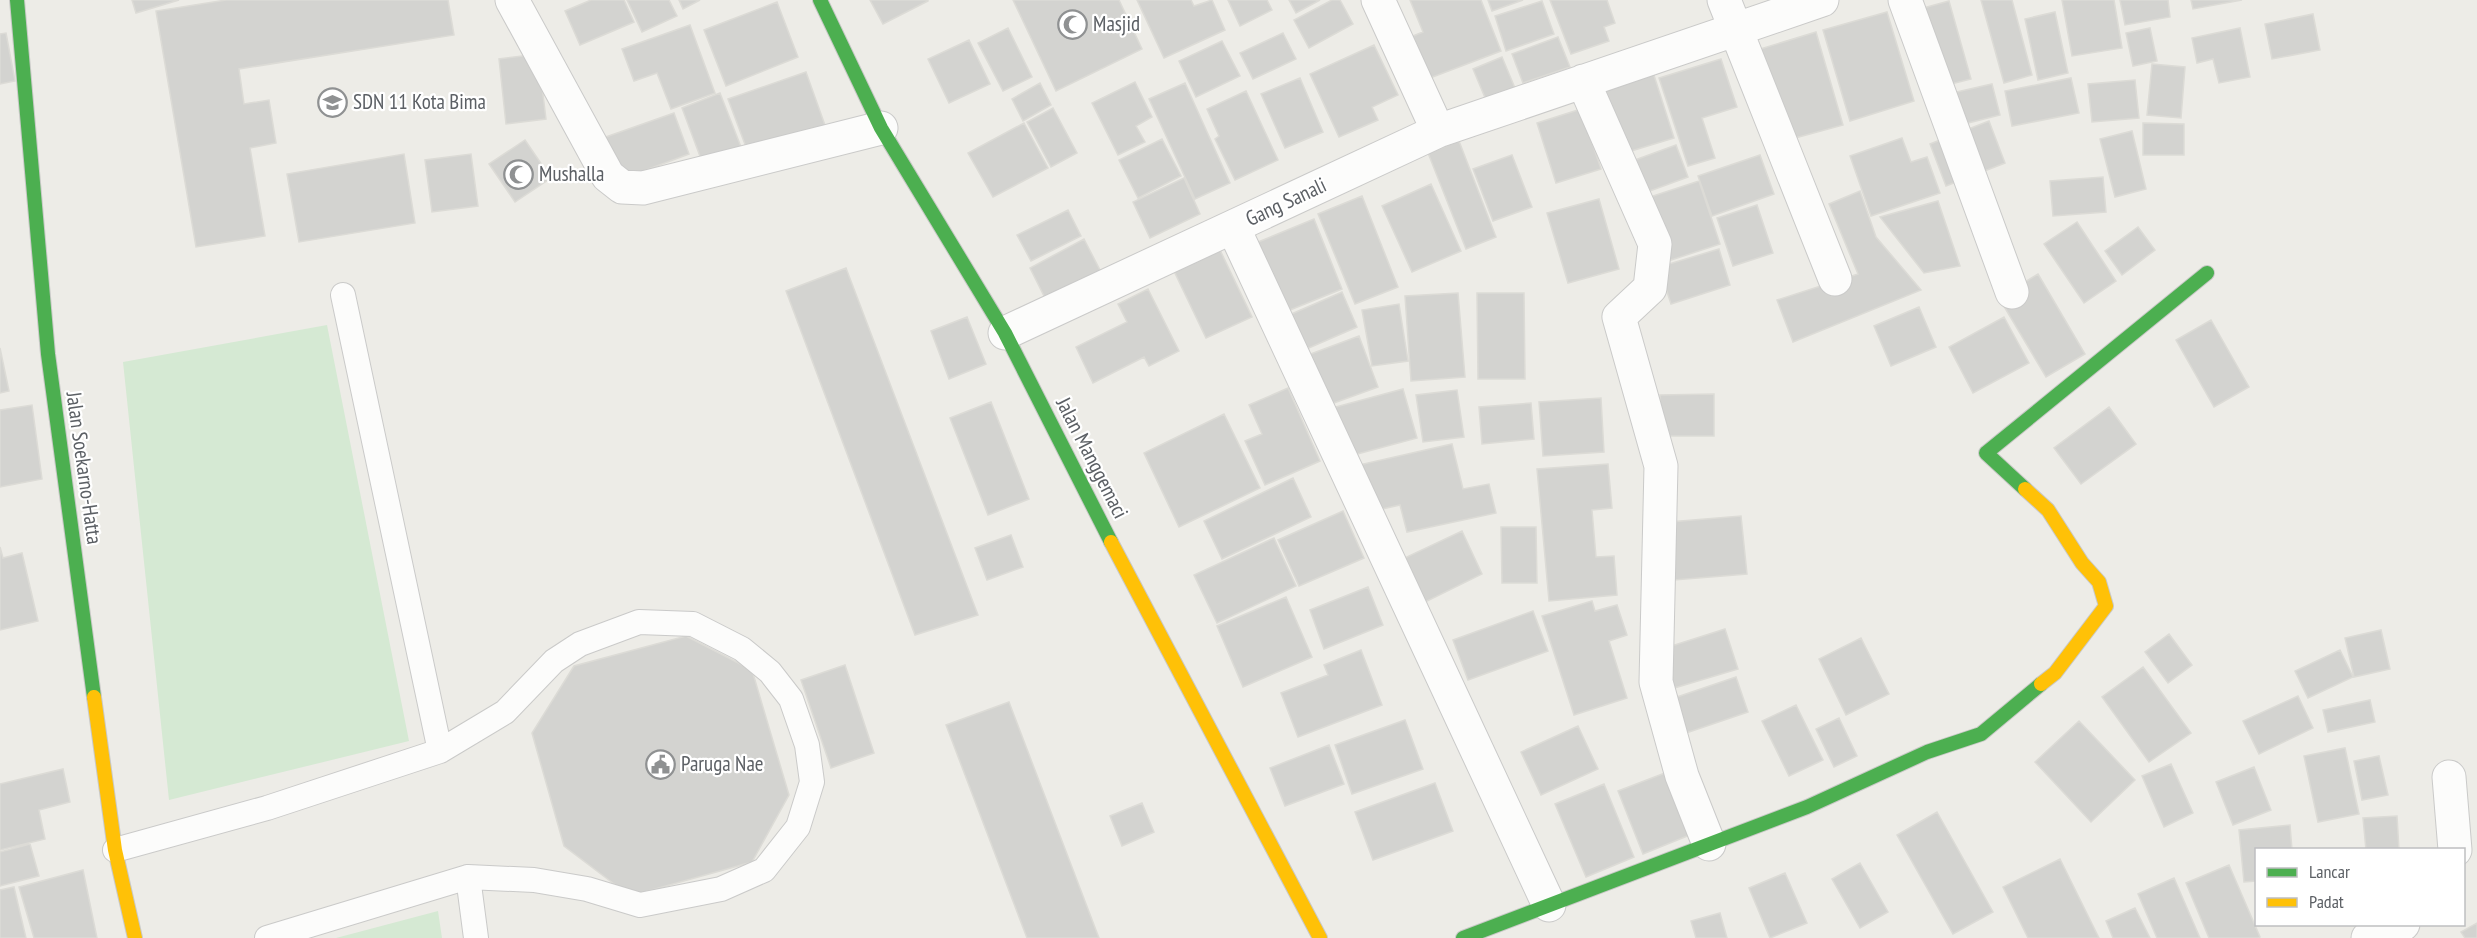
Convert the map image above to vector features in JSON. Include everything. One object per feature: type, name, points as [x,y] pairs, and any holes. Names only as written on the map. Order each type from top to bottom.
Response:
[{"type":"main road","name":"Jalan Soekarno-Hatta","points":[[17,0],[48,354],[115,850],[135,938]]},
{"type":"main road","name":"Jalan Manggemaci","points":[[820,0],[881,128],[1005,333],[1121,562],[1320,938]]},
{"type":"main road","points":[[1463,938],[1807,807],[1928,752],[1981,734],[2055,672],[2072,654],[2106,606],[2100,582],[2082,563],[2048,510],[1986,453],[2207,273]]},
{"type":"street","points":[[512,0],[608,176],[622,187],[643,188],[881,128]]},
{"type":"street","points":[[1378,0],[1438,131]]},
{"type":"street","name":"Gang Sanali","points":[[1005,333],[1438,131],[1583,81],[1729,15],[1822,0]]},
{"type":"street","points":[[1905,0],[2012,292]]},
{"type":"street","points":[[1729,15],[1836,279]]},
{"type":"street","points":[[1583,81],[1655,244],[1650,288],[1619,318],[1661,466],[1656,682],[1682,776],[1709,844]]},
{"type":"street","points":[[1233,226],[1549,905]]},
{"type":"street","points":[[2449,777],[2456,848]]},
{"type":"street","points":[[2368,938],[2398,926]]},
{"type":"lane","points":[[343,295],[440,751]]},
{"type":"lane","points":[[115,850],[267,808],[440,751],[505,712],[562,655],[580,644],[639,622],[693,624],[742,649],[770,672],[791,699],[807,745],[812,782],[798,827],[764,870],[721,889],[640,905],[587,889],[534,880],[468,877],[267,938]]},
{"type":"lane","points":[[468,877],[476,938]]},
{"type":"green space","points":[[327,325],[409,741],[169,800],[123,362]]},
{"type":"green space","points":[[438,911],[442,938],[336,938]]},
{"type":"building","points":[[132,0],[179,0],[136,13]]},
{"type":"building","points":[[226,0],[448,0],[454,35],[239,69],[244,104],[269,100],[276,143],[250,148],[265,236],[196,247],[156,11]]},
{"type":"building","points":[[591,0],[624,0],[634,22],[580,45],[565,11]]},
{"type":"building","points":[[627,0],[669,0],[677,16],[642,32]]},
{"type":"building","points":[[679,0],[700,0],[683,9]]},
{"type":"building","points":[[870,0],[928,0],[928,1],[883,24]]},
{"type":"building","points":[[1013,0],[1119,0],[1142,49],[1056,91]]},
{"type":"building","points":[[1137,0],[1191,0],[1194,6],[1212,0],[1225,30],[1164,58]]},
{"type":"building","points":[[1228,0],[1267,0],[1272,10],[1240,26]]},
{"type":"building","points":[[1289,0],[1320,0],[1296,13]]},
{"type":"building","points":[[1332,0],[1340,0],[1353,24],[1309,48],[1294,20]]},
{"type":"building","points":[[1410,0],[1481,0],[1501,51],[1430,78],[1413,36],[1423,32]]},
{"type":"building","points":[[1488,0],[1523,0],[1492,11]]},
{"type":"building","points":[[1550,0],[1607,0],[1615,23],[1604,27],[1609,41],[1571,54]]},
{"type":"building","points":[[1981,0],[2012,0],[2032,75],[2004,83]]},
{"type":"building","points":[[2062,0],[2114,0],[2122,48],[2072,56]]},
{"type":"building","points":[[2120,0],[2168,0],[2170,17],[2125,25]]},
{"type":"building","points":[[2191,0],[2242,0],[2193,9]]},
{"type":"building","points":[[1542,1],[1554,34],[1506,51],[1495,16]]},
{"type":"building","points":[[1949,1],[1971,79],[1927,90],[1905,13]]},
{"type":"building","points":[[777,2],[798,57],[726,86],[704,30]]},
{"type":"building","points":[[1887,12],[1914,101],[1850,121],[1823,30]]},
{"type":"building","points":[[2055,12],[2068,73],[2038,80],[2025,19]]},
{"type":"building","points":[[2313,14],[2320,50],[2272,59],[2265,24]]},
{"type":"building","points":[[690,25],[715,93],[671,109],[657,73],[634,81],[622,49]]},
{"type":"building","points":[[1008,28],[1032,77],[1003,91],[978,43]]},
{"type":"building","points":[[2150,28],[2157,61],[2133,66],[2126,33]]},
{"type":"building","points":[[2240,28],[2250,77],[2219,83],[2213,59],[2197,63],[2192,38]]},
{"type":"building","points":[[1816,32],[1843,125],[1784,141],[1757,50]]},
{"type":"building","points":[[6,33],[15,81],[0,84],[0,34]]},
{"type":"building","points":[[1283,33],[1296,59],[1253,79],[1240,53]]},
{"type":"building","points":[[1558,37],[1570,67],[1523,83],[1512,54]]},
{"type":"building","points":[[969,40],[990,84],[949,103],[928,59]]},
{"type":"building","points":[[1222,41],[1240,76],[1196,97],[1179,61]]},
{"type":"building","points":[[1374,45],[1398,95],[1372,107],[1378,120],[1339,137],[1310,74]]},
{"type":"building","points":[[538,54],[546,119],[506,124],[499,59]]},
{"type":"building","points":[[1502,57],[1515,88],[1486,100],[1473,69]]},
{"type":"building","points":[[1721,59],[1737,107],[1702,118],[1715,158],[1688,166],[1659,78]]},
{"type":"building","points":[[2152,64],[2185,67],[2181,118],[2147,115]]},
{"type":"building","points":[[1652,69],[1674,138],[1618,155],[1597,85]]},
{"type":"building","points":[[806,72],[826,128],[749,155],[728,99]]},
{"type":"building","points":[[1300,78],[1323,132],[1285,148],[1261,94]]},
{"type":"building","points":[[2071,78],[2079,113],[2012,126],[2005,91]]},
{"type":"building","points":[[2135,80],[2139,118],[2092,122],[2088,84]]},
{"type":"building","points":[[1135,82],[1152,117],[1136,126],[1145,142],[1118,155],[1092,103]]},
{"type":"building","points":[[1040,83],[1051,105],[1023,121],[1012,99]]},
{"type":"building","points":[[1185,83],[1230,183],[1195,199],[1149,99]]},
{"type":"building","points":[[1992,84],[2000,115],[1960,125],[1952,93]]},
{"type":"building","points":[[1246,91],[1278,160],[1235,180],[1215,139],[1219,136],[1207,109]]},
{"type":"building","points":[[720,93],[743,152],[704,167],[682,108]]},
{"type":"building","points":[[1053,108],[1077,153],[1051,167],[1027,122]]},
{"type":"building","points":[[1581,109],[1601,169],[1556,183],[1537,123]]},
{"type":"building","points":[[674,113],[689,154],[619,180],[603,138]]},
{"type":"building","points":[[1989,121],[2005,163],[1946,186],[1930,144]]},
{"type":"building","points":[[1024,123],[1048,168],[993,197],[968,153]]},
{"type":"building","points":[[2143,123],[2184,124],[2184,155],[2143,155]]},
{"type":"building","points":[[2132,131],[2146,189],[2115,197],[2100,139]]},
{"type":"building","points":[[1902,138],[1911,162],[1927,157],[1940,193],[1871,216],[1850,156]]},
{"type":"building","points":[[1162,139],[1181,176],[1138,198],[1119,160]]},
{"type":"building","points":[[525,140],[551,178],[515,202],[489,164]]},
{"type":"building","points":[[1459,141],[1496,237],[1466,249],[1428,153]]},
{"type":"building","points":[[1676,145],[1688,177],[1636,196],[1624,164]]},
{"type":"building","points":[[404,154],[415,223],[299,242],[287,174]]},
{"type":"building","points":[[471,154],[478,206],[432,212],[425,160]]},
{"type":"building","points":[[1512,155],[1532,207],[1493,221],[1473,169]]},
{"type":"building","points":[[1760,155],[1774,194],[1712,216],[1698,176]]},
{"type":"building","points":[[2103,177],[2106,212],[2053,216],[2050,181]]},
{"type":"building","points":[[1184,178],[1200,214],[1150,238],[1133,202]]},
{"type":"building","points":[[1699,181],[1720,244],[1662,263],[1641,200]]},
{"type":"building","points":[[1431,184],[1461,251],[1412,272],[1382,206]]},
{"type":"building","points":[[1860,191],[1876,237],[1921,290],[1793,342],[1777,300],[1858,274],[1829,204]]},
{"type":"building","points":[[1362,196],[1398,287],[1355,304],[1318,214]]},
{"type":"building","points":[[1599,199],[1619,269],[1568,283],[1547,213]]},
{"type":"building","points":[[1938,201],[1960,266],[1924,273],[1880,217]]},
{"type":"building","points":[[1757,205],[1773,253],[1733,266],[1717,218]]},
{"type":"building","points":[[1068,210],[1081,236],[1031,261],[1017,235]]},
{"type":"building","points":[[1314,219],[1342,289],[1280,314],[1251,245]]},
{"type":"building","points":[[2077,222],[2116,281],[2084,303],[2044,244]]},
{"type":"building","points":[[2138,227],[2155,250],[2122,275],[2105,251]]},
{"type":"building","points":[[1084,239],[1102,274],[1047,302],[1030,268]]},
{"type":"building","points":[[1719,249],[1730,285],[1671,304],[1659,267]]},
{"type":"building","points":[[1220,250],[1252,317],[1206,338],[1174,271]]},
{"type":"building","points":[[846,268],[978,615],[915,635],[786,291]]},
{"type":"building","points":[[2038,274],[2085,354],[2046,377],[1999,298]]},
{"type":"building","points":[[1148,289],[1179,351],[1149,366],[1144,357],[1093,383],[1076,347],[1127,322],[1118,304]]},
{"type":"building","points":[[1342,292],[1357,327],[1295,354],[1280,319]]},
{"type":"building","points":[[1458,293],[1465,377],[1411,381],[1405,296]]},
{"type":"building","points":[[1477,293],[1524,293],[1525,379],[1478,379]]},
{"type":"building","points":[[1399,304],[1408,361],[1372,366],[1362,310]]},
{"type":"building","points":[[1919,307],[1936,347],[1891,366],[1874,326]]},
{"type":"building","points":[[967,317],[986,364],[949,379],[931,331]]},
{"type":"building","points":[[2004,317],[2029,363],[1973,393],[1949,347]]},
{"type":"building","points":[[2211,320],[2249,387],[2214,407],[2176,340]]},
{"type":"building","points":[[1359,336],[1378,387],[1320,408],[1300,358]]},
{"type":"building","points":[[0,348],[9,391],[0,393]]},
{"type":"building","points":[[1288,388],[1320,461],[1265,485],[1245,441],[1262,434],[1249,405]]},
{"type":"building","points":[[1403,389],[1417,438],[1346,457],[1332,408]]},
{"type":"building","points":[[1457,390],[1464,437],[1423,442],[1416,395]]},
{"type":"building","points":[[1714,394],[1714,436],[1661,436],[1660,395]]},
{"type":"building","points":[[1601,398],[1604,452],[1543,456],[1539,402]]},
{"type":"building","points":[[991,402],[1029,499],[988,515],[950,418]]},
{"type":"building","points":[[1531,403],[1534,439],[1482,444],[1479,407]]},
{"type":"building","points":[[32,405],[42,479],[0,487],[0,410]]},
{"type":"building","points":[[2109,407],[2136,444],[2081,484],[2054,448]]},
{"type":"building","points":[[1224,414],[1260,488],[1179,527],[1144,453]]},
{"type":"building","points":[[1452,444],[1463,489],[1489,484],[1496,513],[1407,532],[1400,505],[1369,512],[1359,465]]},
{"type":"building","points":[[1608,464],[1612,508],[1592,510],[1596,557],[1614,556],[1617,595],[1549,601],[1537,469]]},
{"type":"building","points":[[1293,478],[1311,517],[1222,559],[1204,521]]},
{"type":"building","points":[[1343,511],[1364,558],[1299,586],[1278,540]]},
{"type":"building","points":[[1741,516],[1747,574],[1674,580],[1669,522]]},
{"type":"building","points":[[1501,527],[1536,527],[1537,583],[1502,583]]},
{"type":"building","points":[[1462,531],[1482,574],[1415,607],[1394,563]]},
{"type":"building","points":[[1011,535],[1023,567],[987,580],[975,548]]},
{"type":"building","points":[[1274,538],[1296,586],[1217,623],[1194,575]]},
{"type":"building","points":[[0,547],[3,558],[22,553],[38,621],[0,630]]},
{"type":"building","points":[[1368,587],[1383,625],[1324,649],[1310,610]]},
{"type":"building","points":[[1286,597],[1312,657],[1243,687],[1217,626]]},
{"type":"building","points":[[1592,601],[1595,611],[1617,605],[1627,635],[1609,641],[1627,698],[1574,715],[1542,616]]},
{"type":"building","points":[[1533,611],[1548,651],[1468,680],[1453,640]]},
{"type":"building","points":[[1725,629],[1738,669],[1671,689],[1659,650]]},
{"type":"building","points":[[2381,630],[2390,669],[2354,677],[2345,638]]},
{"type":"building","points":[[2169,634],[2192,665],[2168,683],[2145,652]]},
{"type":"building","name":"Paruga Nae","points":[[686,636],[752,670],[789,795],[752,862],[630,896],[564,846],[532,733],[574,666]]},
{"type":"building","points":[[1861,638],[1889,694],[1846,715],[1819,659]]},
{"type":"building","points":[[1361,650],[1382,705],[1298,737],[1281,693],[1328,675],[1324,665]]},
{"type":"building","points":[[2340,650],[2353,677],[2308,698],[2295,671]]},
{"type":"building","points":[[845,665],[874,753],[831,768],[801,680]]},
{"type":"building","points":[[2143,667],[2191,733],[2149,762],[2102,697]]},
{"type":"building","points":[[1736,677],[1748,712],[1686,733],[1674,698]]},
{"type":"building","points":[[2298,696],[2313,728],[2259,754],[2243,721]]},
{"type":"building","points":[[2370,700],[2375,722],[2328,732],[2323,710]]},
{"type":"building","points":[[1009,702],[1099,938],[1027,938],[946,725]]},
{"type":"building","points":[[1796,705],[1823,760],[1789,776],[1762,721]]},
{"type":"building","points":[[1839,718],[1857,756],[1834,767],[1816,729]]},
{"type":"building","points":[[1405,720],[1423,769],[1352,794],[1335,745]]},
{"type":"building","points":[[2079,721],[2135,780],[2091,822],[2035,762]]},
{"type":"building","points":[[1578,726],[1598,769],[1541,795],[1521,752]]},
{"type":"building","points":[[1329,745],[1344,784],[1285,806],[1270,768]]},
{"type":"building","points":[[2345,748],[2359,814],[2318,822],[2304,756]]},
{"type":"building","points":[[2379,756],[2388,795],[2362,800],[2354,761]]},
{"type":"building","points":[[2171,764],[2193,813],[2164,827],[2142,776]]},
{"type":"building","points":[[2254,767],[2271,810],[2233,825],[2216,782]]},
{"type":"building","points":[[1678,768],[1702,830],[1643,854],[1618,791]]},
{"type":"building","points":[[63,769],[70,802],[39,810],[45,839],[0,850],[0,784]]},
{"type":"building","points":[[1435,783],[1453,831],[1373,860],[1355,812]]},
{"type":"building","points":[[1604,784],[1634,857],[1586,877],[1555,804]]},
{"type":"building","points":[[1142,803],[1154,832],[1122,846],[1110,816]]},
{"type":"building","points":[[1937,812],[1993,912],[1953,934],[1897,835]]},
{"type":"building","points":[[2397,816],[2399,848],[2366,848],[2363,818]]},
{"type":"building","points":[[2290,825],[2292,848],[2255,848],[2255,881],[2244,882],[2239,830]]},
{"type":"building","points":[[30,844],[39,876],[0,886],[0,852]]},
{"type":"building","points":[[2060,859],[2099,938],[2028,938],[2003,887]]},
{"type":"building","points":[[1860,863],[1888,912],[1860,928],[1832,879]]},
{"type":"building","points":[[2229,865],[2260,937],[2209,938],[2186,883]]},
{"type":"building","points":[[83,870],[97,938],[34,938],[19,887]]},
{"type":"building","points":[[1785,873],[1807,923],[1770,938],[1749,888]]},
{"type":"building","points":[[2174,878],[2200,938],[2157,938],[2138,894]]},
{"type":"building","points":[[14,887],[26,938],[0,938],[0,890]]},
{"type":"building","points":[[2135,908],[2150,938],[2113,938],[2106,921]]},
{"type":"building","points":[[1720,913],[1727,938],[1696,938],[1691,921]]},
{"type":"building","points":[[2477,923],[2477,938],[2465,938],[2461,932]]},
{"type":"traffic: fast","points":[[17,0],[48,354],[94,697]]},
{"type":"traffic: fast","points":[[820,0],[881,128],[1005,333],[1111,542]]},
{"type":"traffic: fast","points":[[2025,489],[1986,453],[2207,273]]},
{"type":"traffic: fast","points":[[1463,938],[1807,807],[1927,752],[1981,734],[2041,684]]},
{"type":"traffic: slow","points":[[2025,489],[2048,510],[2082,563],[2099,582],[2106,606],[2055,673],[2041,684]]},
{"type":"traffic: slow","points":[[1111,542],[1320,938]]},
{"type":"traffic: slow","points":[[94,697],[115,850],[135,938]]},
{"type":"place","name":"Masjid","points":[[1072,24]]},
{"type":"place","name":"SDN 11 Kota Bima","points":[[332,102]]},
{"type":"place","name":"Mushalla","points":[[518,174]]},
{"type":"place","name":"Paruga Nae","points":[[660,764]]}]
